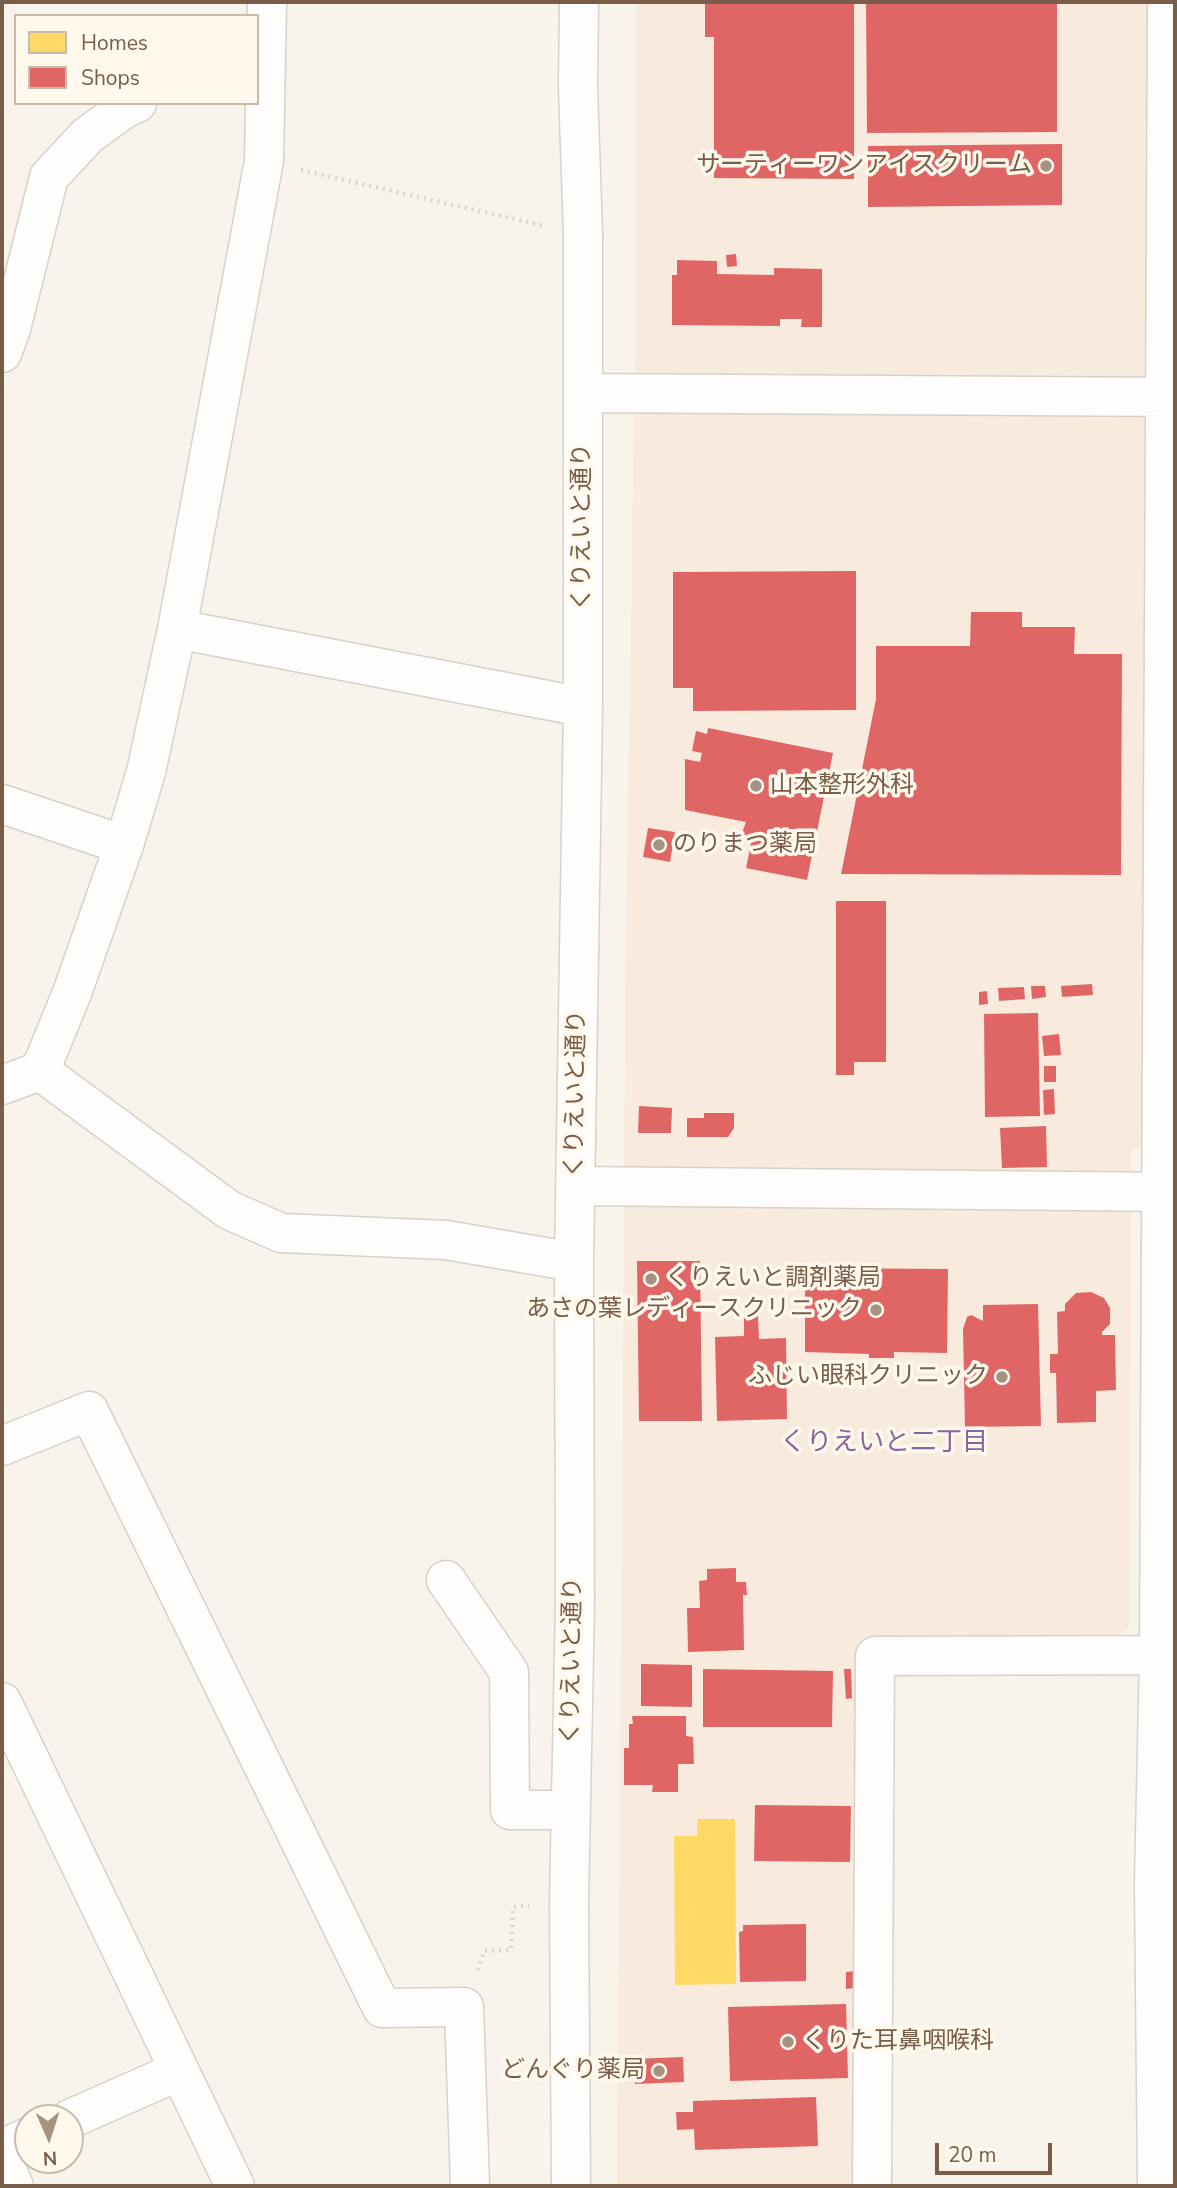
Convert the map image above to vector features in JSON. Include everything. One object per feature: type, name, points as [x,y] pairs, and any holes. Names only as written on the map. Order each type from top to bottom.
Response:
[{"type":"street","points":[[2,1086],[40,1071],[72,993],[124,845],[146,772],[177,629],[264,161],[262,75],[267,2]]},
{"type":"street","name":"くりえいと通り","points":[[570,2186],[569,1903],[575,1602],[574,1262],[583,707],[583,235],[578,86],[579,2]]},
{"type":"street","points":[[1157,2186],[1165,2105],[1170,397],[1167,2]]},
{"type":"street","points":[[2,353],[11,329],[49,177],[87,135],[132,105]]},
{"type":"street","points":[[583,393],[1170,397]]},
{"type":"street","points":[[177,629],[583,707]]},
{"type":"street","points":[[2,804],[124,845]]},
{"type":"street","points":[[40,1071],[229,1210],[281,1233],[446,1240],[574,1262]]},
{"type":"street","points":[[575,1186],[1168,1192]]},
{"type":"street","points":[[2,1446],[89,1411],[382,2008],[464,2007],[470,2186]]},
{"type":"street","points":[[446,1580],[509,1672],[510,1810],[570,1810]]},
{"type":"street","points":[[872,2186],[875,1656],[1167,1655]]},
{"type":"street","points":[[2,1702],[235,2186]]},
{"type":"street","points":[[84,2113],[179,2071]]},
{"type":"street","points":[[2,2160],[14,2186]]},
{"type":"path","points":[[264,161],[583,235]]},
{"type":"path","points":[[464,2007],[472,1991],[484,1951],[511,1950],[513,1907],[569,1903]]},
{"type":"shaded area","points":[[636,2],[1175,2],[1175,1148],[1131,1149],[1130,1626],[1118,1637],[859,1639],[857,2186],[617,2186],[626,930],[636,303]]},
{"type":"building: Homes","points":[[697,1819],[735,1819],[736,1984],[675,1985],[674,1836],[697,1836]]},
{"type":"building: Shops","points":[[705,2],[854,2],[854,179],[714,178],[714,37],[705,37]]},
{"type":"building: Shops","points":[[866,2],[1057,2],[1057,132],[867,133]]},
{"type":"building: Shops","points":[[1062,144],[1062,205],[868,207],[868,146]]},
{"type":"building: Shops","points":[[736,254],[737,266],[727,267],[726,255]]},
{"type":"building: Shops","points":[[677,260],[717,261],[717,274],[774,275],[774,268],[822,269],[822,327],[801,327],[802,319],[780,319],[780,326],[672,325],[672,275],[677,275]]},
{"type":"building: Shops","points":[[856,571],[856,710],[693,711],[693,688],[673,688],[673,572]]},
{"type":"building: Shops","points":[[971,612],[1022,612],[1022,627],[1075,627],[1074,654],[1122,654],[1121,875],[841,874],[876,699],[876,646],[970,646]]},
{"type":"building: Shops","name":"山本整形外科","points":[[708,728],[833,753],[807,880],[746,868],[751,844],[739,841],[746,822],[685,810],[685,759],[700,762],[702,753],[692,751],[696,731],[707,734]]},
{"type":"building: Shops","name":"のりまつ薬局","points":[[648,828],[675,832],[670,862],[643,857]]},
{"type":"building: Shops","points":[[836,901],[886,901],[886,1062],[854,1062],[854,1075],[836,1075]]},
{"type":"building: Shops","points":[[1092,984],[1093,995],[1062,997],[1061,986]]},
{"type":"building: Shops","points":[[1031,986],[1045,986],[1046,997],[1032,999]]},
{"type":"building: Shops","points":[[1024,987],[1025,999],[999,1001],[998,988]]},
{"type":"building: Shops","points":[[987,991],[988,1004],[979,1005],[979,992]]},
{"type":"building: Shops","points":[[1038,1013],[1040,1116],[985,1117],[984,1014]]},
{"type":"building: Shops","points":[[1059,1034],[1061,1055],[1044,1056],[1042,1036]]},
{"type":"building: Shops","points":[[1044,1066],[1056,1066],[1056,1082],[1044,1082]]},
{"type":"building: Shops","points":[[1054,1089],[1055,1114],[1044,1115],[1043,1090]]},
{"type":"building: Shops","points":[[639,1106],[672,1108],[671,1133],[638,1133]]},
{"type":"building: Shops","points":[[704,1113],[734,1113],[734,1128],[728,1137],[687,1137],[687,1118],[704,1118]]},
{"type":"building: Shops","points":[[1046,1126],[1047,1167],[1002,1168],[1000,1128]]},
{"type":"building: Shops","points":[[637,1261],[700,1261],[702,1421],[639,1421]]},
{"type":"building: Shops","name":"あさの葉レディースクリニック","points":[[805,1268],[948,1269],[947,1353],[894,1352],[894,1358],[869,1358],[869,1354],[805,1352]]},
{"type":"building: Shops","points":[[1091,1292],[1104,1298],[1110,1308],[1110,1324],[1102,1335],[1115,1335],[1116,1390],[1096,1391],[1096,1422],[1057,1423],[1056,1373],[1050,1373],[1050,1354],[1058,1354],[1057,1312],[1065,1311],[1065,1304],[1076,1293]]},
{"type":"building: Shops","name":"ふじい眼科クリニック","points":[[1038,1304],[1041,1426],[965,1427],[963,1329],[967,1317],[971,1315],[983,1321],[983,1305]]},
{"type":"building: Shops","points":[[744,1316],[758,1316],[759,1339],[786,1338],[787,1419],[717,1421],[715,1337],[744,1336]]},
{"type":"building: Shops","points":[[736,1568],[736,1582],[746,1582],[747,1595],[743,1595],[744,1650],[688,1652],[687,1608],[700,1608],[699,1581],[707,1580],[707,1569]]},
{"type":"building: Shops","points":[[641,1664],[692,1665],[692,1707],[641,1706]]},
{"type":"building: Shops","points":[[703,1669],[833,1671],[832,1727],[703,1727]]},
{"type":"building: Shops","points":[[844,1669],[851,1669],[852,1698],[846,1699]]},
{"type":"building: Shops","points":[[632,1716],[686,1716],[686,1736],[693,1737],[694,1764],[678,1764],[678,1792],[652,1792],[653,1785],[624,1785],[624,1748],[629,1748],[629,1724],[633,1724]]},
{"type":"building: Shops","points":[[755,1805],[851,1806],[850,1862],[754,1861]]},
{"type":"building: Shops","points":[[806,1924],[806,1981],[740,1982],[739,1932],[743,1931],[743,1925]]},
{"type":"building: Shops","points":[[854,1971],[854,1988],[846,1989],[846,1972]]},
{"type":"building: Shops","name":"くりた耳鼻咽喉科","points":[[846,2004],[848,2078],[730,2081],[728,2007]]},
{"type":"building: Shops","name":"どんぐり薬局","points":[[683,2057],[684,2082],[635,2084],[633,2059]]},
{"type":"building: Shops","points":[[816,2097],[818,2146],[695,2150],[694,2129],[677,2130],[676,2112],[693,2112],[693,2101]]},
{"type":"place","name":"サーティーワンアイスクリーム","points":[[1046,166]]},
{"type":"place","name":"山本整形外科","points":[[756,786]]},
{"type":"place","name":"のりまつ薬局","points":[[659,845]]},
{"type":"place","name":"くりえいと調剤薬局","points":[[651,1279]]},
{"type":"place","name":"あさの葉レディースクリニック","points":[[876,1310]]},
{"type":"place","name":"ふじい眼科クリニック","points":[[1002,1377]]},
{"type":"place","name":"くりた耳鼻咽喉科","points":[[788,2042]]},
{"type":"place","name":"どんぐり薬局","points":[[659,2071]]},
{"type":"district","name":"くりえいと二丁目","points":[[884,1444]]}]
